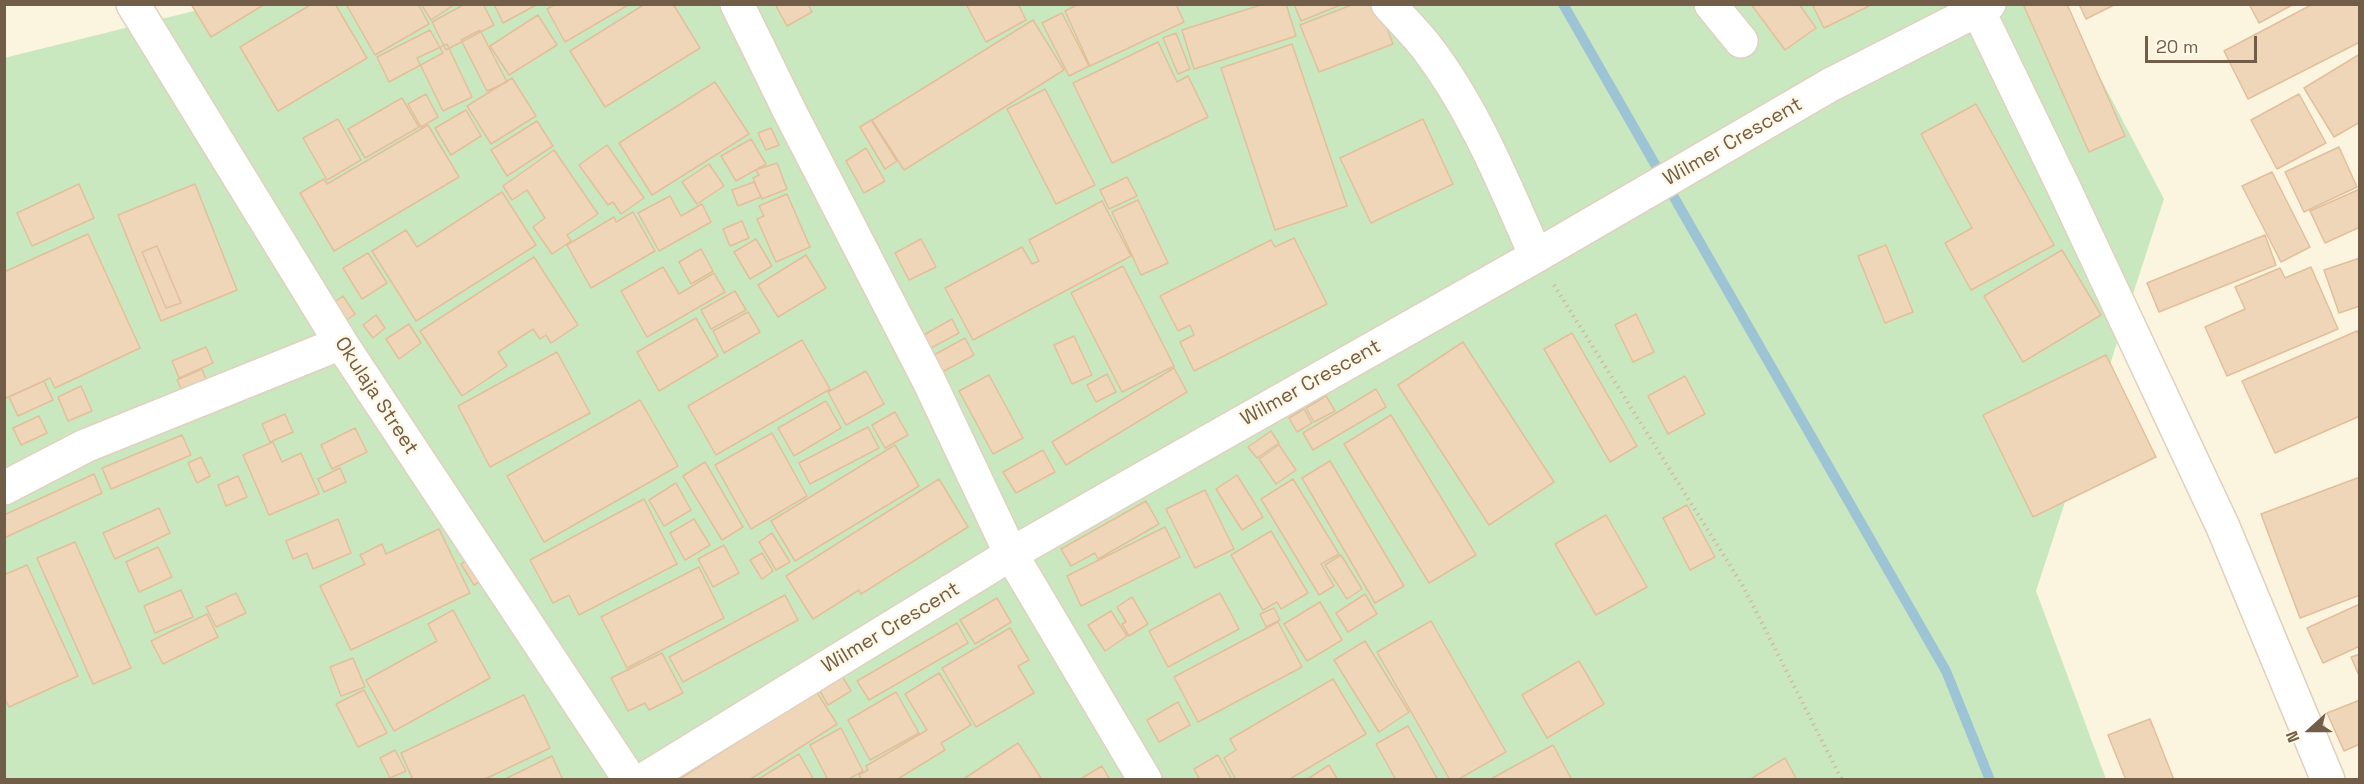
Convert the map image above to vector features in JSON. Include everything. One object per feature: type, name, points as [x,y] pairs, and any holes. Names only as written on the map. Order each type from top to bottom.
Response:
[{"type":"street","name":"Okulaja Street","points":[[133,4],[341,343],[630,780]]},
{"type":"street","points":[[737,4],[795,123],[929,381],[1011,554],[1145,780]]},
{"type":"street","points":[[1388,4],[1428,49],[1462,103],[1544,252]]},
{"type":"street","points":[[1711,4],[1741,41]]},
{"type":"street","points":[[1984,7],[2064,188],[2223,527],[2328,780]]},
{"type":"street","name":"Wilmer Crescent","points":[[643,780],[1011,554],[1544,252],[1830,85],[1984,7]]},
{"type":"street","points":[[4,488],[84,446],[341,343]]},
{"type":"path","points":[[1544,252],[1743,586],[1842,780]]},
{"type":"green space","points":[[222,4],[2062,5],[2164,199],[2036,591],[2106,779],[5,779],[4,58]]},
{"type":"building","points":[[191,4],[265,4],[211,37]]},
{"type":"building","points":[[312,4],[335,4],[367,58],[278,111],[240,47]]},
{"type":"building","points":[[346,4],[418,4],[429,24],[375,55]]},
{"type":"building","points":[[421,4],[455,4],[431,20]]},
{"type":"building","points":[[465,4],[483,4],[494,25],[446,50],[432,22]]},
{"type":"building","points":[[494,4],[538,4],[503,23]]},
{"type":"building","points":[[556,4],[630,4],[565,42],[547,9]]},
{"type":"building","points":[[645,4],[673,4],[700,48],[605,107],[570,51]]},
{"type":"building","points":[[775,4],[808,4],[812,12],[787,26]]},
{"type":"building","points":[[966,4],[1018,4],[1026,20],[986,42]]},
{"type":"building","points":[[1079,4],[1176,4],[1184,22],[1090,66],[1065,11]]},
{"type":"building","points":[[1264,4],[1286,4],[1296,36],[1194,69],[1182,30]]},
{"type":"building","points":[[1294,4],[1343,4],[1301,21]]},
{"type":"building","points":[[1354,4],[1378,4],[1393,44],[1319,72],[1300,25]]},
{"type":"building","points":[[1751,4],[1799,4],[1816,28],[1785,50]]},
{"type":"building","points":[[1812,4],[1873,4],[1824,28]]},
{"type":"building","points":[[2023,4],[2067,4],[2125,136],[2089,152]]},
{"type":"building","points":[[2079,4],[2116,4],[2086,19]]},
{"type":"building","points":[[2249,4],[2294,4],[2259,23]]},
{"type":"building","points":[[2313,4],[2360,4],[2360,42],[2248,99],[2224,51]]},
{"type":"building","points":[[1062,13],[1089,66],[1069,76],[1042,23]]},
{"type":"building","points":[[538,15],[557,45],[509,75],[490,46]]},
{"type":"building","points":[[1033,20],[1064,70],[904,170],[872,120]]},
{"type":"building","points":[[430,30],[443,53],[389,82],[377,57]]},
{"type":"building","points":[[480,30],[507,82],[487,91],[461,40]]},
{"type":"building","points":[[1176,33],[1190,69],[1178,74],[1163,38]]},
{"type":"building","points":[[1158,42],[1177,82],[1188,76],[1208,117],[1112,163],[1073,83]]},
{"type":"building","points":[[447,44],[472,97],[443,111],[417,58]]},
{"type":"building","points":[[1292,44],[1347,206],[1275,230],[1221,68]]},
{"type":"building","points":[[2360,54],[2360,122],[2334,137],[2304,88]]},
{"type":"building","points":[[512,78],[536,116],[491,144],[467,106]]},
{"type":"building","points":[[715,82],[749,134],[652,195],[619,143]]},
{"type":"building","points":[[1045,89],[1095,185],[1056,204],[1007,109]]},
{"type":"building","points":[[426,94],[438,117],[421,127],[408,104]]},
{"type":"building","points":[[2299,94],[2326,143],[2277,169],[2251,120]]},
{"type":"building","points":[[402,98],[419,127],[365,158],[348,129]]},
{"type":"building","points":[[1976,104],[2054,245],[1971,290],[1945,243],[1972,228],[1921,134]]},
{"type":"building","points":[[466,110],[481,136],[451,155],[435,128]]},
{"type":"building","points":[[338,119],[361,160],[327,180],[303,138]]},
{"type":"building","points":[[1423,119],[1453,184],[1371,223],[1340,158]]},
{"type":"building","points":[[871,120],[897,161],[885,169],[860,127]]},
{"type":"building","points":[[537,121],[553,146],[507,176],[491,150]]},
{"type":"building","points":[[428,125],[459,177],[334,251],[300,193],[324,179],[327,184]]},
{"type":"building","points":[[771,128],[779,145],[766,150],[758,133]]},
{"type":"building","points":[[751,139],[766,164],[736,181],[721,156]]},
{"type":"building","points":[[607,145],[644,198],[621,214],[613,202],[608,205],[579,165]]},
{"type":"building","points":[[2339,147],[2357,187],[2304,212],[2285,172]]},
{"type":"building","points":[[866,148],[885,181],[864,193],[846,161]]},
{"type":"building","points":[[554,150],[598,214],[567,235],[571,241],[552,254],[533,227],[545,218],[527,190],[512,200],[503,186]]},
{"type":"building","points":[[777,163],[787,189],[762,199],[753,178],[759,175],[756,170]]},
{"type":"building","points":[[709,164],[724,186],[697,204],[682,182]]},
{"type":"building","points":[[2272,172],[2310,247],[2281,262],[2242,186]]},
{"type":"building","points":[[1127,177],[1137,196],[1109,209],[1100,190]]},
{"type":"building","points":[[754,182],[761,197],[738,206],[732,190]]},
{"type":"building","points":[[79,184],[94,218],[32,246],[17,213]]},
{"type":"building","points":[[195,184],[237,290],[161,321],[118,215]],"holes":[[[157,246],[181,303],[166,308],[142,252]]]},
{"type":"building","points":[[2360,189],[2360,227],[2325,243],[2310,211]]},
{"type":"building","points":[[502,192],[536,245],[416,321],[372,251],[406,230],[417,247]]},
{"type":"building","points":[[787,194],[810,247],[776,262],[757,219],[764,216],[759,206]]},
{"type":"building","points":[[670,196],[681,216],[702,204],[711,222],[659,251],[638,213]]},
{"type":"building","points":[[1138,200],[1168,263],[1141,275],[1112,212]]},
{"type":"building","points":[[1102,201],[1131,256],[973,340],[945,288],[1022,247],[1032,264],[1039,261],[1029,240]]},
{"type":"building","points":[[633,212],[655,251],[591,288],[567,245],[614,217],[616,222]]},
{"type":"building","points":[[742,221],[749,238],[730,246],[723,229]]},
{"type":"building","points":[[88,234],[140,348],[55,388],[50,378],[4,399],[4,272]]},
{"type":"building","points":[[2265,235],[2276,265],[2159,312],[2147,283]]},
{"type":"building","points":[[1294,238],[1327,304],[1194,371],[1180,342],[1194,335],[1190,325],[1178,331],[1160,296],[1271,240],[1275,247]]},
{"type":"building","points":[[756,239],[772,266],[750,279],[734,252]]},
{"type":"building","points":[[921,239],[936,267],[909,280],[895,253]]},
{"type":"building","points":[[1886,245],[1913,312],[1885,323],[1858,256]]},
{"type":"building","points":[[157,246],[181,303],[166,308],[142,252]]},
{"type":"building","points":[[701,249],[713,271],[691,284],[679,262]]},
{"type":"building","points":[[2062,250],[2101,315],[2023,362],[1984,296]]},
{"type":"building","points":[[368,253],[387,283],[362,299],[343,268]]},
{"type":"building","points":[[806,255],[826,288],[778,317],[758,285]]},
{"type":"building","points":[[534,257],[578,325],[551,343],[546,335],[540,339],[533,329],[498,352],[507,366],[462,396],[420,331]]},
{"type":"building","points":[[2360,258],[2360,306],[2339,313],[2324,270]]},
{"type":"building","points":[[1123,266],[1174,366],[1122,392],[1071,293]]},
{"type":"building","points":[[663,267],[679,294],[714,273],[725,292],[647,337],[621,291]]},
{"type":"building","points":[[2311,267],[2338,329],[2227,376],[2205,327],[2245,309],[2235,287],[2280,268],[2285,278]]},
{"type":"building","points":[[735,291],[746,310],[711,329],[701,310]]},
{"type":"building","points":[[343,296],[355,314],[344,322],[332,304]]},
{"type":"building","points":[[748,312],[760,332],[724,353],[713,331]]},
{"type":"building","points":[[1636,314],[1654,352],[1633,362],[1615,325]]},
{"type":"building","points":[[376,315],[385,328],[373,338],[363,325]]},
{"type":"building","points":[[696,318],[718,356],[659,391],[637,352]]},
{"type":"building","points":[[952,319],[959,333],[929,349],[922,336]]},
{"type":"building","points":[[409,324],[421,343],[399,359],[386,339]]},
{"type":"building","points":[[2357,331],[2360,337],[2360,416],[2275,453],[2242,381]]},
{"type":"building","points":[[1572,333],[1637,446],[1610,462],[1544,349]]},
{"type":"building","points":[[1074,336],[1092,375],[1072,384],[1054,345]]},
{"type":"building","points":[[965,338],[974,355],[942,372],[932,356]]},
{"type":"building","points":[[802,340],[830,389],[716,455],[688,406]]},
{"type":"building","points":[[1463,342],[1554,482],[1489,525],[1398,385]]},
{"type":"building","points":[[206,347],[213,363],[179,378],[172,361]]},
{"type":"building","points":[[557,352],[590,413],[490,467],[458,406]]},
{"type":"building","points":[[2106,355],[2156,457],[2033,517],[1983,415]]},
{"type":"building","points":[[1174,368],[1187,392],[1066,465],[1052,442]]},
{"type":"building","points":[[202,369],[207,383],[183,393],[177,380]]},
{"type":"building","points":[[866,371],[884,404],[846,425],[828,392]]},
{"type":"building","points":[[1107,374],[1116,392],[1096,402],[1087,385]]},
{"type":"building","points":[[989,375],[1023,438],[993,454],[959,391]]},
{"type":"building","points":[[1685,376],[1705,414],[1668,434],[1648,396]]},
{"type":"building","points":[[44,381],[53,400],[18,416],[9,397]]},
{"type":"building","points":[[81,386],[92,411],[68,421],[58,397]]},
{"type":"building","points":[[1376,389],[1386,407],[1313,450],[1303,433]]},
{"type":"building","points":[[1326,396],[1335,411],[1314,422],[1306,408]]},
{"type":"building","points":[[640,400],[678,466],[544,542],[507,476]]},
{"type":"building","points":[[826,401],[841,428],[794,456],[778,428]]},
{"type":"building","points":[[1304,409],[1312,423],[1297,432],[1289,418]]},
{"type":"building","points":[[895,412],[908,435],[885,448],[872,425]]},
{"type":"building","points":[[285,414],[293,432],[270,442],[262,424]]},
{"type":"building","points":[[1391,415],[1476,555],[1429,583],[1344,444]]},
{"type":"building","points":[[39,416],[47,433],[21,445],[13,428]]},
{"type":"building","points":[[868,427],[879,448],[810,484],[799,463]]},
{"type":"building","points":[[355,428],[367,452],[332,469],[321,445]]},
{"type":"building","points":[[1271,431],[1279,443],[1257,458],[1248,447]]},
{"type":"building","points":[[772,433],[807,496],[751,529],[715,465]]},
{"type":"building","points":[[182,435],[191,455],[111,489],[102,468]]},
{"type":"building","points":[[273,442],[282,462],[301,453],[319,494],[269,515],[243,455]]},
{"type":"building","points":[[895,445],[919,486],[795,561],[771,521]]},
{"type":"building","points":[[1279,445],[1296,470],[1276,484],[1259,459]]},
{"type":"building","points":[[1043,450],[1055,472],[1016,493],[1003,472]]},
{"type":"building","points":[[201,457],[210,476],[197,483],[188,463]]},
{"type":"building","points":[[1330,461],[1404,586],[1375,603],[1302,478]]},
{"type":"building","points":[[705,462],[743,527],[722,540],[683,476]]},
{"type":"building","points":[[340,468],[346,482],[324,492],[318,479]]},
{"type":"building","points":[[94,474],[102,493],[4,538],[4,515]]},
{"type":"building","points":[[1237,475],[1263,517],[1242,530],[1216,489]]},
{"type":"building","points":[[238,476],[247,497],[226,506],[218,485]]},
{"type":"building","points":[[2360,477],[2360,595],[2300,618],[2261,514]]},
{"type":"building","points":[[939,479],[968,527],[861,594],[859,590],[813,619],[786,576]]},
{"type":"building","points":[[1293,479],[1339,554],[1321,564],[1334,586],[1319,595],[1261,499]]},
{"type":"building","points":[[676,483],[691,510],[664,526],[649,500]]},
{"type":"building","points":[[1205,490],[1234,549],[1195,568],[1166,509]]},
{"type":"building","points":[[644,499],[677,564],[579,615],[569,595],[553,603],[530,560]]},
{"type":"building","points":[[1146,501],[1159,524],[1098,559],[1095,553],[1071,566],[1061,549]]},
{"type":"building","points":[[1687,505],[1715,557],[1690,570],[1663,518]]},
{"type":"building","points":[[159,508],[170,533],[115,559],[103,533]]},
{"type":"building","points":[[1606,515],[1647,587],[1596,615],[1555,544]]},
{"type":"building","points":[[338,519],[351,553],[313,569],[307,553],[293,559],[286,541]]},
{"type":"building","points":[[694,519],[710,545],[685,560],[670,533]]},
{"type":"building","points":[[1165,527],[1180,557],[1081,606],[1067,576]]},
{"type":"building","points":[[439,529],[470,593],[351,650],[320,586],[365,564],[360,555],[382,544],[386,554]]},
{"type":"building","points":[[1271,531],[1308,593],[1281,609],[1277,602],[1263,610],[1231,555]]},
{"type":"building","points":[[772,533],[790,562],[776,570],[759,542]]},
{"type":"building","points":[[75,542],[131,668],[93,684],[37,558]]},
{"type":"building","points":[[724,545],[739,573],[713,587],[698,559]]},
{"type":"building","points":[[158,547],[172,577],[139,592],[126,562]]},
{"type":"building","points":[[762,553],[773,571],[762,579],[750,560]]},
{"type":"building","points":[[1341,555],[1362,589],[1347,599],[1325,565]]},
{"type":"building","points":[[473,557],[486,578],[474,585],[461,564]]},
{"type":"building","points":[[27,565],[78,676],[9,707],[4,697],[4,575]]},
{"type":"building","points":[[699,567],[724,618],[627,668],[601,617]]},
{"type":"building","points":[[181,590],[193,617],[155,633],[144,606]]},
{"type":"building","points":[[236,593],[246,613],[216,627],[206,607]]},
{"type":"building","points":[[1220,593],[1239,629],[1168,667],[1149,631]]},
{"type":"building","points":[[1365,594],[1377,614],[1348,632],[1336,613]]},
{"type":"building","points":[[785,595],[798,620],[683,682],[669,657]]},
{"type":"building","points":[[1132,597],[1148,624],[1129,636],[1122,624],[1126,622],[1117,607]]},
{"type":"building","points":[[997,598],[1011,622],[975,644],[960,620]]},
{"type":"building","points":[[1320,602],[1342,640],[1307,661],[1284,624]]},
{"type":"building","points":[[2360,604],[2360,646],[2323,663],[2307,628]]},
{"type":"building","points":[[1274,608],[1280,620],[1266,627],[1260,614]]},
{"type":"building","points":[[453,610],[490,678],[394,731],[366,680],[437,641],[428,624]]},
{"type":"building","points":[[1111,611],[1127,636],[1105,651],[1088,625]]},
{"type":"building","points":[[207,614],[218,637],[163,664],[151,641]]},
{"type":"building","points":[[1431,621],[1506,752],[1457,780],[1450,780],[1377,652]]},
{"type":"building","points":[[1278,622],[1302,667],[1198,722],[1174,677]]},
{"type":"building","points":[[957,623],[968,643],[869,700],[857,681]]},
{"type":"building","points":[[1010,628],[1029,660],[1018,666],[1034,693],[976,727],[942,668]]},
{"type":"building","points":[[1365,641],[1409,712],[1379,732],[1334,660]]},
{"type":"building","points":[[662,653],[683,693],[649,710],[645,703],[628,711],[611,678]]},
{"type":"building","points":[[2360,654],[2360,678],[2351,657]]},
{"type":"building","points":[[353,658],[365,687],[341,696],[330,667]]},
{"type":"building","points":[[1579,661],[1604,704],[1547,738],[1522,695]]},
{"type":"building","points":[[840,673],[851,691],[828,705],[817,686]]},
{"type":"building","points":[[939,673],[971,725],[941,743],[945,750],[896,780],[862,780],[859,775],[868,770],[866,766],[927,730],[905,694]]},
{"type":"building","points":[[1333,679],[1366,734],[1288,780],[1236,780],[1224,758],[1236,750],[1230,739]]},
{"type":"building","points":[[364,690],[387,733],[358,747],[336,704]]},
{"type":"building","points":[[816,691],[837,724],[749,780],[678,780]]},
{"type":"building","points":[[896,692],[919,733],[870,760],[848,720]]},
{"type":"building","points":[[524,695],[550,748],[483,780],[413,780],[401,753]]},
{"type":"building","points":[[2360,700],[2360,744],[2344,751],[2327,713]]},
{"type":"building","points":[[1178,702],[1190,725],[1159,742],[1147,720]]},
{"type":"building","points":[[2150,719],[2174,780],[2126,780],[2108,735]]},
{"type":"building","points":[[1408,726],[1438,780],[1396,780],[1376,744]]},
{"type":"building","points":[[841,728],[863,771],[847,780],[828,780],[810,745]]},
{"type":"building","points":[[1018,743],[1041,778],[1039,780],[962,780]]},
{"type":"building","points":[[1553,745],[1572,780],[1489,780]]},
{"type":"building","points":[[395,750],[406,771],[390,778],[380,758]]},
{"type":"building","points":[[799,754],[814,780],[757,780]]},
{"type":"building","points":[[1218,755],[1232,780],[1200,780],[1194,769]]},
{"type":"building","points":[[552,756],[563,780],[503,780]]},
{"type":"building","points":[[1785,758],[1797,780],[1749,780]]},
{"type":"building","points":[[1329,765],[1338,780],[1306,780]]},
{"type":"building","points":[[1102,766],[1110,780],[1083,780],[1082,778]]},
{"type":"waterway","points":[[1563,4],[1946,671],[1990,780]]}]
